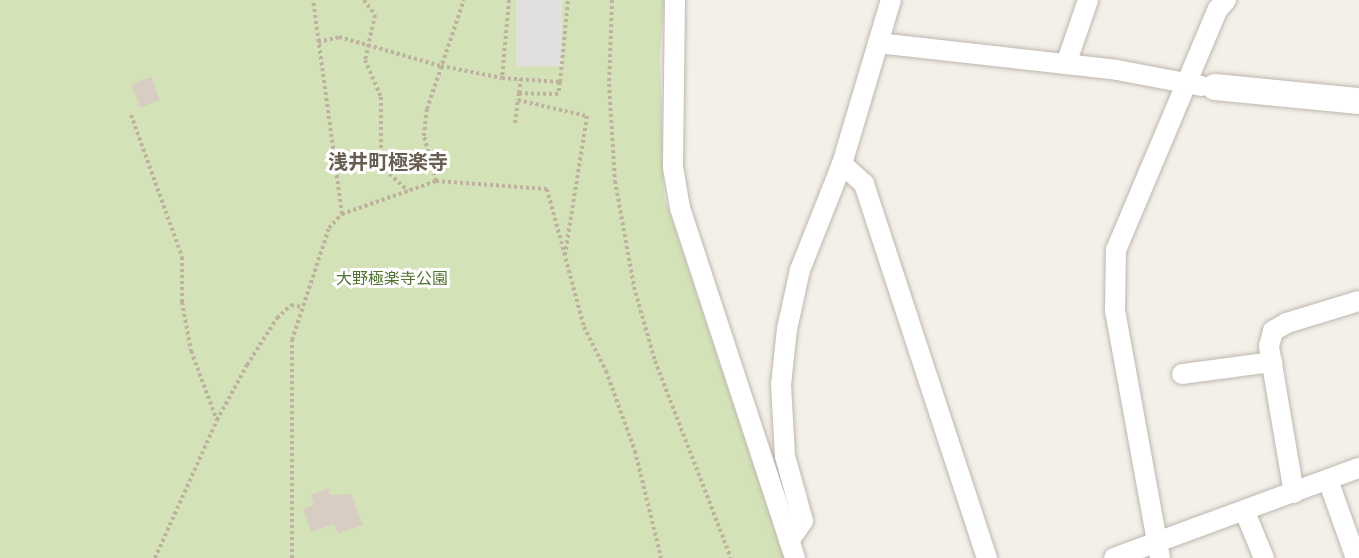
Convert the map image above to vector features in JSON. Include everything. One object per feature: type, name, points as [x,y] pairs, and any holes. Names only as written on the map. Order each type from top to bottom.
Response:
[{"type":"street","points":[[675,0],[673,167],[680,208],[792,549]]},
{"type":"street","points":[[792,549],[803,521],[785,456],[781,385],[787,329],[803,259],[842,164],[891,0]]},
{"type":"street","points":[[1066,64],[1088,0]]},
{"type":"street","points":[[1158,551],[1115,311],[1116,250],[1189,85],[1218,9],[1226,0]]},
{"type":"street","points":[[878,43],[1066,64],[1189,85],[1359,101]]},
{"type":"street","points":[[842,164],[864,184],[987,558]]},
{"type":"street","points":[[1294,493],[1272,362],[1273,331],[1287,323],[1359,301]]},
{"type":"street","points":[[1182,374],[1272,362]]},
{"type":"street","points":[[1114,558],[1158,551],[1245,512],[1359,468]]},
{"type":"street","points":[[1328,480],[1356,558]]},
{"type":"street","points":[[1245,512],[1263,558]]},
{"type":"path","points":[[313,0],[342,214]]},
{"type":"path","points":[[364,0],[375,15],[367,44],[368,73],[381,97],[381,154],[385,170],[408,191]]},
{"type":"path","points":[[436,181],[424,136],[441,66],[464,0]]},
{"type":"path","points":[[502,78],[509,0]]},
{"type":"path","points":[[519,93],[558,94],[568,0]]},
{"type":"path","points":[[612,0],[609,84],[615,181],[634,287],[655,361],[731,558]]},
{"type":"path","points":[[318,42],[339,37],[441,66],[502,78],[560,82]]},
{"type":"path","points":[[515,123],[521,79]]},
{"type":"path","points":[[518,100],[587,116],[564,259]]},
{"type":"path","points":[[131,115],[182,257],[182,302],[191,351],[217,420]]},
{"type":"path","points":[[292,558],[289,386],[292,340],[329,228],[342,214],[436,181],[547,189],[584,327],[606,371],[635,451],[660,558]]},
{"type":"path","points":[[155,558],[217,420],[277,318],[291,305],[303,307]]},
{"type":"green space","name":"大野極楽寺公園","points":[[0,0],[664,0],[660,58],[664,196],[784,558],[0,558]]},
{"type":"shaded area","points":[[516,0],[562,0],[562,66],[516,66]]},
{"type":"building","points":[[151,77],[160,100],[140,108],[131,85]]},
{"type":"building","points":[[328,488],[330,495],[351,494],[363,525],[338,534],[334,524],[311,532],[303,509],[314,505],[311,495]]},
{"type":"district","name":"浅井町極楽寺","points":[[388,162]]}]
